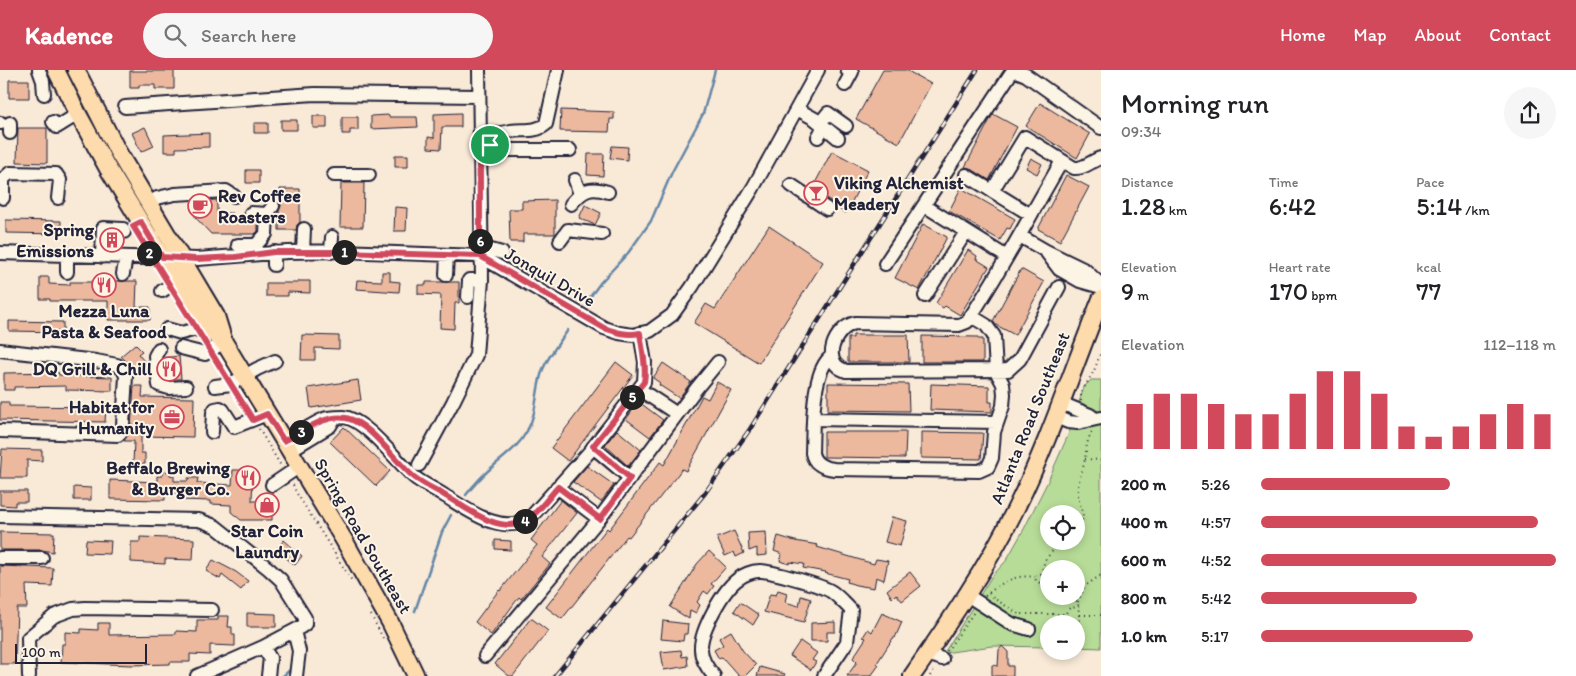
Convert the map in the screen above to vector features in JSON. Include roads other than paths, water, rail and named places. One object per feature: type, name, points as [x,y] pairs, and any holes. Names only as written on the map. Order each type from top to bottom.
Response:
[{"type":"main road","name":"Spring Road Southeast","points":[[56,70],[78,114],[205,327],[224,342]]},
{"type":"main road","name":"Spring Road Southeast","points":[[76,70],[103,125],[216,316],[238,380],[260,417],[286,446],[293,471],[390,622],[416,676]]},
{"type":"main road","name":"Atlanta Road Southeast","points":[[912,676],[935,656],[973,599],[984,568],[1017,506],[1059,410],[1101,299]]},
{"type":"street","points":[[38,70],[43,81],[44,94]]},
{"type":"street","points":[[468,297],[480,252],[479,70]]},
{"type":"street","points":[[479,140],[512,131],[540,129],[546,124],[558,70]]},
{"type":"street","name":"Jonquil Drive","points":[[0,253],[182,258],[226,257],[247,248],[274,258],[303,252],[447,255],[480,252],[604,328],[633,335],[650,331],[672,315],[692,288],[754,188],[818,70]]},
{"type":"street","points":[[845,85],[852,72],[847,70]]},
{"type":"street","points":[[885,264],[925,206],[1008,76],[1014,71],[1026,75],[1101,128]]},
{"type":"street","points":[[125,107],[315,94],[479,96]]},
{"type":"street","points":[[797,109],[820,129],[838,138]]},
{"type":"street","points":[[820,129],[828,113],[846,126]]},
{"type":"street","points":[[53,122],[58,127],[78,114]]},
{"type":"street","points":[[992,191],[1025,137],[1062,162],[1078,168],[1101,158]]},
{"type":"street","points":[[479,140],[498,150],[570,150]]},
{"type":"street","points":[[480,161],[498,150]]},
{"type":"street","points":[[1059,287],[1020,359],[1012,368],[1003,371],[846,372],[836,365],[832,356],[834,342],[848,325],[856,323],[959,325],[967,322],[1020,236],[1030,215],[1062,162]]},
{"type":"street","points":[[3,198],[4,179],[10,173],[56,174],[60,180],[58,198]]},
{"type":"street","points":[[334,175],[369,175]]},
{"type":"street","points":[[966,175],[1030,215]]},
{"type":"street","points":[[575,180],[580,194]]},
{"type":"street","points":[[791,185],[827,209]]},
{"type":"street","points":[[149,204],[157,198],[172,200],[229,189]]},
{"type":"street","points":[[571,204],[580,194],[589,189],[608,192]]},
{"type":"street","points":[[925,206],[1007,257]]},
{"type":"street","points":[[247,248],[256,245],[266,234],[270,210],[251,213]]},
{"type":"street","points":[[102,257],[103,228],[123,229],[122,234],[141,222]]},
{"type":"street","points":[[560,241],[568,230],[602,234]]},
{"type":"street","points":[[301,232],[303,252]]},
{"type":"street","points":[[925,296],[966,232]]},
{"type":"street","points":[[331,252],[332,236]]},
{"type":"street","points":[[1020,236],[1085,270],[1101,286]]},
{"type":"street","points":[[1046,251],[1059,269],[1080,281],[1101,286]]},
{"type":"street","points":[[480,252],[502,253]]},
{"type":"street","points":[[446,275],[447,255]]},
{"type":"street","points":[[67,256],[67,272]]},
{"type":"street","points":[[123,274],[126,257]]},
{"type":"street","points":[[420,465],[476,355],[472,279]]},
{"type":"street","points":[[162,291],[177,281]]},
{"type":"street","points":[[832,356],[825,362],[822,368],[818,383],[814,419],[812,457],[823,467],[834,469],[984,470],[990,463],[1004,394],[1003,384],[996,371],[994,336],[986,325],[971,316]]},
{"type":"street","points":[[167,329],[181,334],[205,327]]},
{"type":"street","points":[[286,446],[326,418],[344,417],[354,420],[391,452],[414,476],[486,520],[505,525],[522,523],[529,519],[558,487],[644,382],[646,374],[640,333]]},
{"type":"street","points":[[182,348],[205,354],[224,342]]},
{"type":"street","points":[[159,349],[155,356],[159,385],[169,388],[186,387]]},
{"type":"street","points":[[0,350],[118,365],[123,369],[126,376],[123,425],[118,435],[0,431]]},
{"type":"street","points":[[215,386],[238,380],[275,361]]},
{"type":"street","points":[[485,656],[600,519],[677,414],[718,362]]},
{"type":"street","points":[[639,389],[677,414]]},
{"type":"street","points":[[212,432],[215,409],[220,408],[223,410],[234,427],[260,417]]},
{"type":"street","points":[[1059,410],[1068,422],[1089,422],[1098,418]]},
{"type":"street","points":[[814,419],[997,422]]},
{"type":"street","points":[[593,446],[630,478]]},
{"type":"street","points":[[272,485],[293,471]]},
{"type":"street","points":[[558,487],[600,519]]},
{"type":"street","points":[[0,516],[192,519],[206,522],[223,532],[280,580],[305,618],[305,624],[263,648],[199,676]]},
{"type":"street","points":[[0,558],[42,558]]},
{"type":"street","points":[[714,676],[702,658],[703,632],[729,588],[737,580],[760,570],[801,580],[830,590],[851,610],[847,642],[824,676]]},
{"type":"street","points":[[973,599],[1012,624],[1029,629]]},
{"type":"street","points":[[29,676],[28,638],[47,621],[60,613],[84,608],[212,610]]},
{"type":"street","points":[[294,631],[299,651],[296,676]]},
{"type":"street","points":[[263,648],[270,658],[268,676]]},
{"type":"waterway","points":[[587,301],[601,282],[628,253],[651,221],[672,172],[703,114],[715,70]]},
{"type":"waterway","points":[[466,495],[483,475],[515,447],[523,437],[531,424],[543,369],[568,330]]},
{"type":"waterway","points":[[415,611],[442,532],[451,515]]},
{"type":"waterway","points":[[283,676],[291,669]]},
{"type":"railway","points":[[555,676],[705,493],[750,429],[977,70]]},
{"type":"place","name":"Viking Alchemist Meadery","points":[[816,193]]},
{"type":"place","name":"Rev Coffee Roasters","points":[[200,206]]},
{"type":"place","name":"Spring Emissions","points":[[112,240]]},
{"type":"place","name":"Mezza Luna Pasta & Seafood","points":[[104,285]]},
{"type":"place","name":"DQ Grill & Chill","points":[[169,369]]},
{"type":"place","name":"Habitat for Humanity","points":[[172,417]]},
{"type":"place","name":"Beffalo Brewing & Burger Co.","points":[[248,478]]},
{"type":"place","name":"Star Coin Laundry","points":[[267,505]]}]
